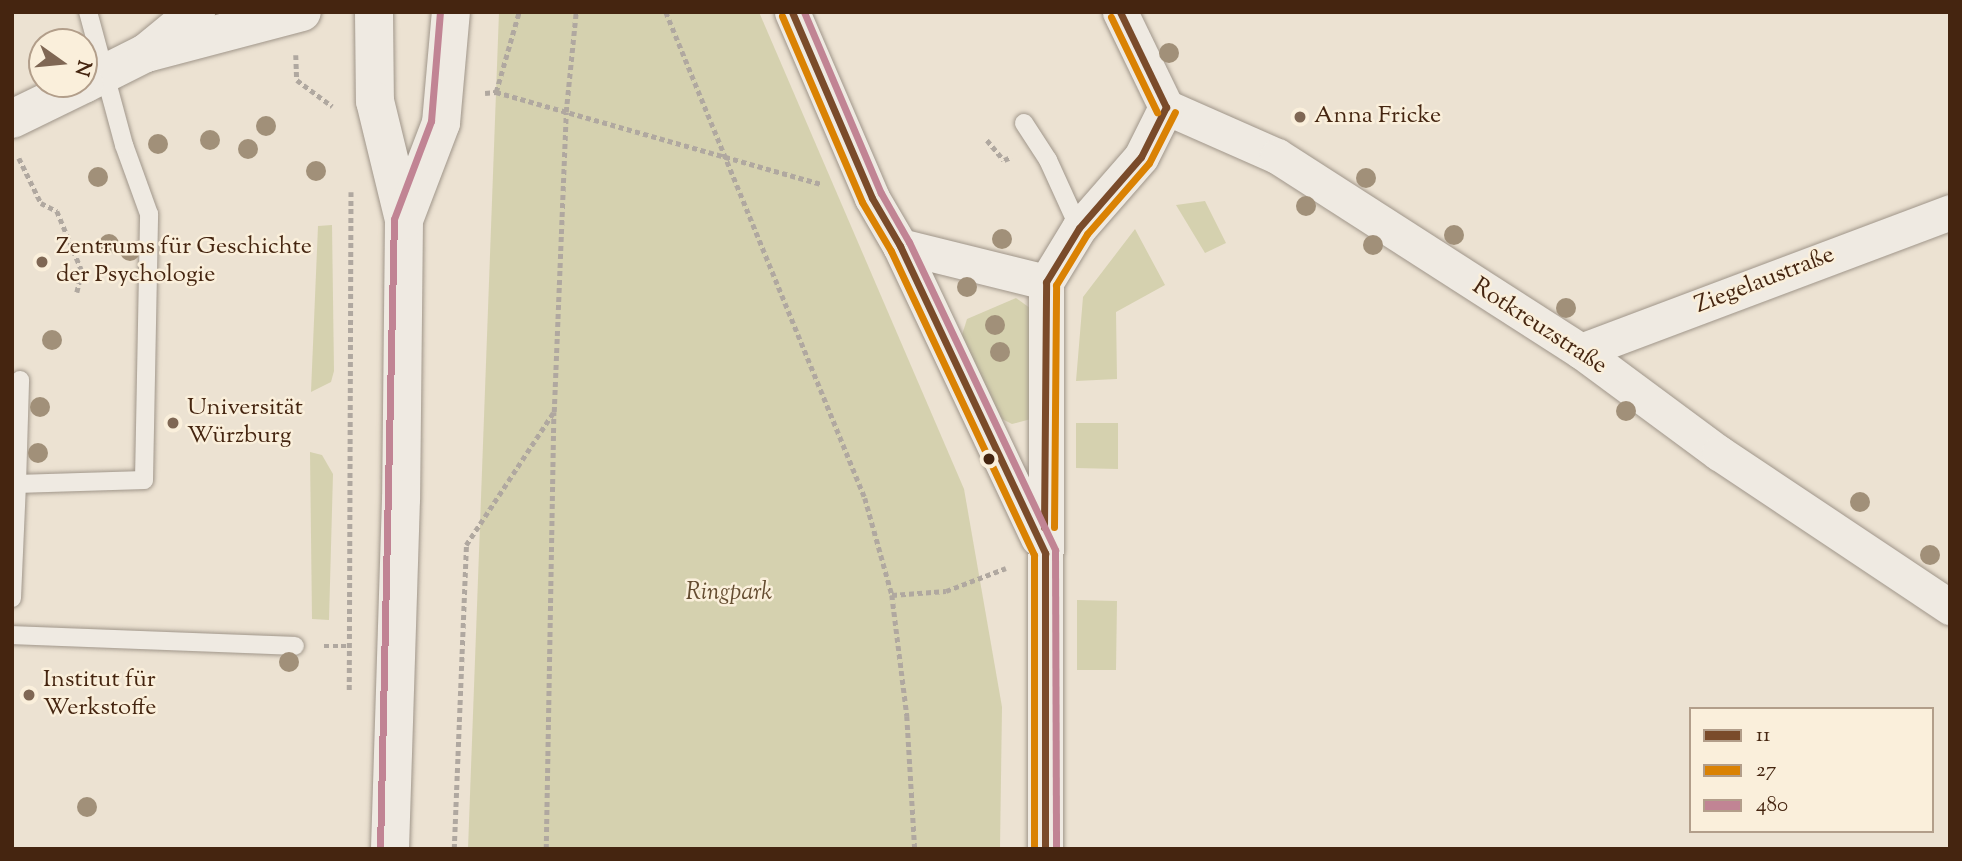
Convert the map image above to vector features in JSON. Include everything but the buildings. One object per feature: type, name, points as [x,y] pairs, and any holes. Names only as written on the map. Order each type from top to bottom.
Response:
[{"type":"main road","points":[[98,77],[146,52],[196,12]]},
{"type":"main road","points":[[374,12],[375,101],[404,220],[398,647],[390,849]]},
{"type":"main road","points":[[404,220],[440,123],[451,12]]},
{"type":"main road","points":[[146,52],[298,13]]},
{"type":"main road","points":[[16,120],[58,98]]},
{"type":"street","points":[[792,12],[872,198],[900,246],[1045,553]]},
{"type":"street","points":[[1045,849],[1046,282],[1079,228],[1141,157],[1166,107],[1120,12]]},
{"type":"street","name":"Rotkreuzstraße","points":[[1166,107],[1277,156],[1581,351],[1719,453],[1950,607]]},
{"type":"street","name":"Ziegelaustraße","points":[[1581,351],[1950,212]]},
{"type":"street","points":[[900,246],[1046,282]]},
{"type":"street","points":[[1001,456],[1019,440],[1045,433]]},
{"type":"lane","points":[[18,484],[144,480],[149,214],[98,97]]},
{"type":"lane","points":[[1024,123],[1048,160],[1079,228]]},
{"type":"lane","points":[[12,598],[20,380]]},
{"type":"lane","points":[[12,635],[295,646]]},
{"type":"path","points":[[519,12],[496,92],[872,198]]},
{"type":"path","points":[[546,849],[554,412],[566,112],[576,12]]},
{"type":"path","points":[[666,12],[865,498],[892,595],[907,716],[915,849]]},
{"type":"path","points":[[298,13],[297,80],[333,107],[337,119]]},
{"type":"path","points":[[16,120],[41,203],[57,211],[67,241],[82,271],[76,292]]},
{"type":"path","points":[[987,140],[1004,160],[1011,157],[1013,162]]},
{"type":"path","points":[[349,700],[351,181]]},
{"type":"path","points":[[454,849],[466,545],[554,412]]},
{"type":"path","points":[[892,595],[946,591],[1045,553]]},
{"type":"path","points":[[295,646],[398,647]]},
{"type":"green space","name":"Ringpark","points":[[499,12],[759,12],[964,489],[1002,707],[1000,849],[468,849]]},
{"type":"green space","points":[[1205,201],[1226,243],[1205,253],[1176,205]]},
{"type":"green space","points":[[332,225],[334,371],[331,382],[311,392],[318,226]]},
{"type":"green space","points":[[1135,229],[1165,285],[1116,312],[1117,379],[1076,381],[1083,297]]},
{"type":"green space","points":[[1016,298],[1030,308],[1031,419],[1012,424],[998,417],[961,338],[967,319]]},
{"type":"green space","points":[[1076,423],[1118,423],[1118,469],[1076,468]]},
{"type":"green space","points":[[310,452],[322,455],[333,474],[329,620],[312,619]]},
{"type":"green space","points":[[1077,600],[1117,601],[1116,670],[1077,670]]},
{"type":"transit line","name":"480","points":[[380,849],[394,219],[431,121],[440,12]]},
{"type":"transit line","name":"11","points":[[792,12],[872,198],[900,246],[1045,553],[1045,849]]},
{"type":"transit line","name":"480","points":[[804,12],[881,193],[909,242],[1055,550],[1056,849]]},
{"type":"transit line","name":"11","points":[[1120,12],[1166,107]]},
{"type":"transit line","name":"27","points":[[782,16],[862,202],[891,251],[1034,555],[1034,849]]},
{"type":"transit line","name":"27","points":[[1111,17],[1157,112]]},
{"type":"transit line","name":"11","points":[[1044,527],[1046,282],[1079,228],[1141,157],[1166,107]]},
{"type":"transit line","name":"27","points":[[1054,527],[1056,285],[1087,234],[1149,163],[1175,112]]},
{"type":"place","name":"Anna Fricke","points":[[1300,117]]},
{"type":"place","name":"Zentrums für Geschichte der Psychologie","points":[[42,262]]},
{"type":"place","name":"Universität Würzburg","points":[[173,423]]},
{"type":"place","name":"Institut für Werkstoffe","points":[[29,695]]}]
